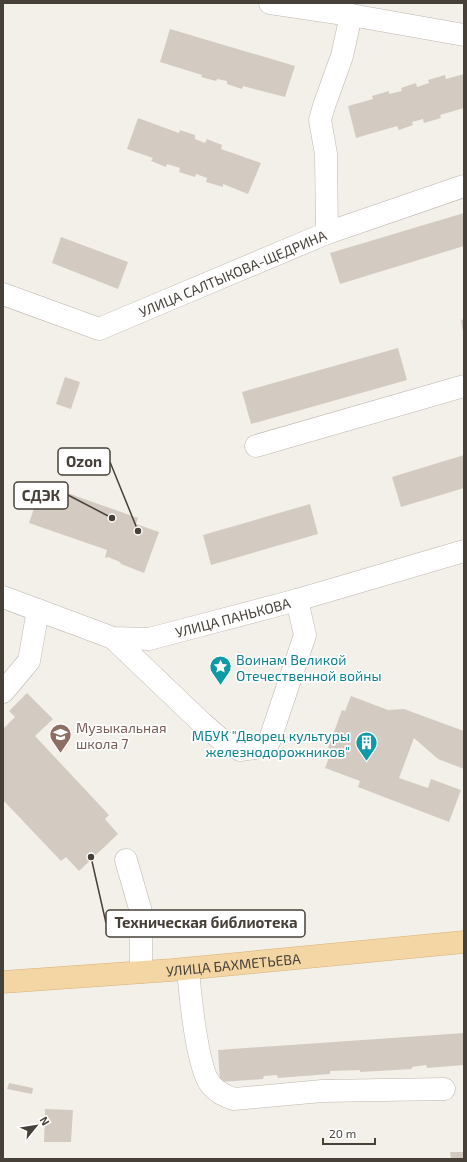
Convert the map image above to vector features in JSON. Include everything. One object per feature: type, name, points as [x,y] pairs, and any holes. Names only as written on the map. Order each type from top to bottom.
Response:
[{"type":"main road","name":"УЛИЦА БАХМЕТЬЕВА","points":[[3,982],[188,969],[464,942]]},
{"type":"street","points":[[270,3],[351,15],[464,35]]},
{"type":"street","points":[[327,233],[326,154],[320,120],[342,56],[351,15]]},
{"type":"street","name":"УЛИЦА САЛТЫКОВА-ЩЕДРИНА","points":[[3,294],[99,329],[327,233],[464,186]]},
{"type":"street","points":[[256,446],[464,386]]},
{"type":"street","name":"УЛИЦА ПАНЬКОВА","points":[[3,597],[113,638],[149,639],[297,600],[464,551]]},
{"type":"street","points":[[113,638],[224,742],[240,750],[255,748],[269,742],[305,635],[297,600]]},
{"type":"street","points":[[3,692],[29,661],[38,610]]},
{"type":"street","points":[[126,860],[141,912],[141,972]]},
{"type":"street","points":[[188,969],[194,1022],[203,1067],[210,1084],[221,1094],[234,1098],[322,1091],[444,1089]]},
{"type":"building","points":[[170,29],[295,66],[285,97],[243,86],[242,89],[227,84],[227,81],[217,79],[216,81],[201,77],[202,75],[160,62]]},
{"type":"building","points":[[464,74],[464,108],[440,115],[441,118],[424,123],[423,119],[412,122],[413,125],[399,130],[397,126],[356,138],[348,106],[373,99],[372,96],[389,91],[389,94],[402,91],[401,88],[416,83],[417,87],[429,83],[428,80],[445,75],[446,79]]},
{"type":"building","points":[[138,118],[179,133],[180,130],[195,135],[195,139],[205,143],[207,139],[222,145],[221,149],[261,163],[248,194],[223,184],[223,187],[206,182],[207,178],[196,174],[195,177],[179,172],[180,168],[167,164],[166,167],[151,161],[153,158],[127,149]]},
{"type":"building","points":[[464,213],[464,246],[340,284],[330,253]]},
{"type":"building","points":[[61,237],[128,262],[118,289],[52,263]]},
{"type":"building","points":[[464,319],[464,331],[463,332],[461,320]]},
{"type":"building","points":[[398,348],[407,380],[251,424],[242,392]]},
{"type":"building","points":[[65,377],[80,382],[71,409],[56,404]]},
{"type":"building","points":[[464,455],[464,488],[401,507],[392,477]]},
{"type":"building","points":[[42,484],[138,518],[136,524],[159,532],[144,573],[108,557],[105,558],[107,550],[29,523]]},
{"type":"building","points":[[310,504],[318,534],[211,565],[203,535]]},
{"type":"building","points":[[27,693],[53,719],[35,736],[109,815],[105,819],[118,834],[79,871],[66,857],[61,861],[3,800],[3,729],[15,717],[9,711]]},
{"type":"building","name":"МБУК \"Дворец культуры железнодорожников\"","points":[[351,696],[388,710],[404,709],[464,731],[464,769],[438,759],[414,738],[399,778],[428,788],[431,779],[461,790],[449,822],[358,787],[360,781],[325,768],[331,752],[327,751],[342,710],[345,711]]},
{"type":"building","points":[[464,1033],[464,1065],[427,1068],[426,1065],[412,1067],[412,1069],[360,1072],[360,1070],[330,1071],[330,1074],[278,1078],[277,1075],[264,1076],[263,1079],[220,1082],[218,1050]]},
{"type":"building","points":[[9,1083],[33,1088],[32,1094],[7,1089]]},
{"type":"building","points":[[45,1109],[73,1110],[71,1142],[44,1142]]},
{"type":"building","points":[[450,1152],[464,1152],[464,1159],[451,1159]]},
{"type":"place","name":"СДЭК","points":[[112,518]]},
{"type":"place","name":"Ozon","points":[[138,531]]},
{"type":"place","name":"Воинам Великой Отечественной войны","points":[[220,686]]},
{"type":"place","name":"Музыкальная школа 7","points":[[61,754]]},
{"type":"place","name":"МБУК \"Дворец культуры железнодорожников\"","points":[[366,762]]},
{"type":"place","name":"Техническая библиотека","points":[[91,857]]}]
